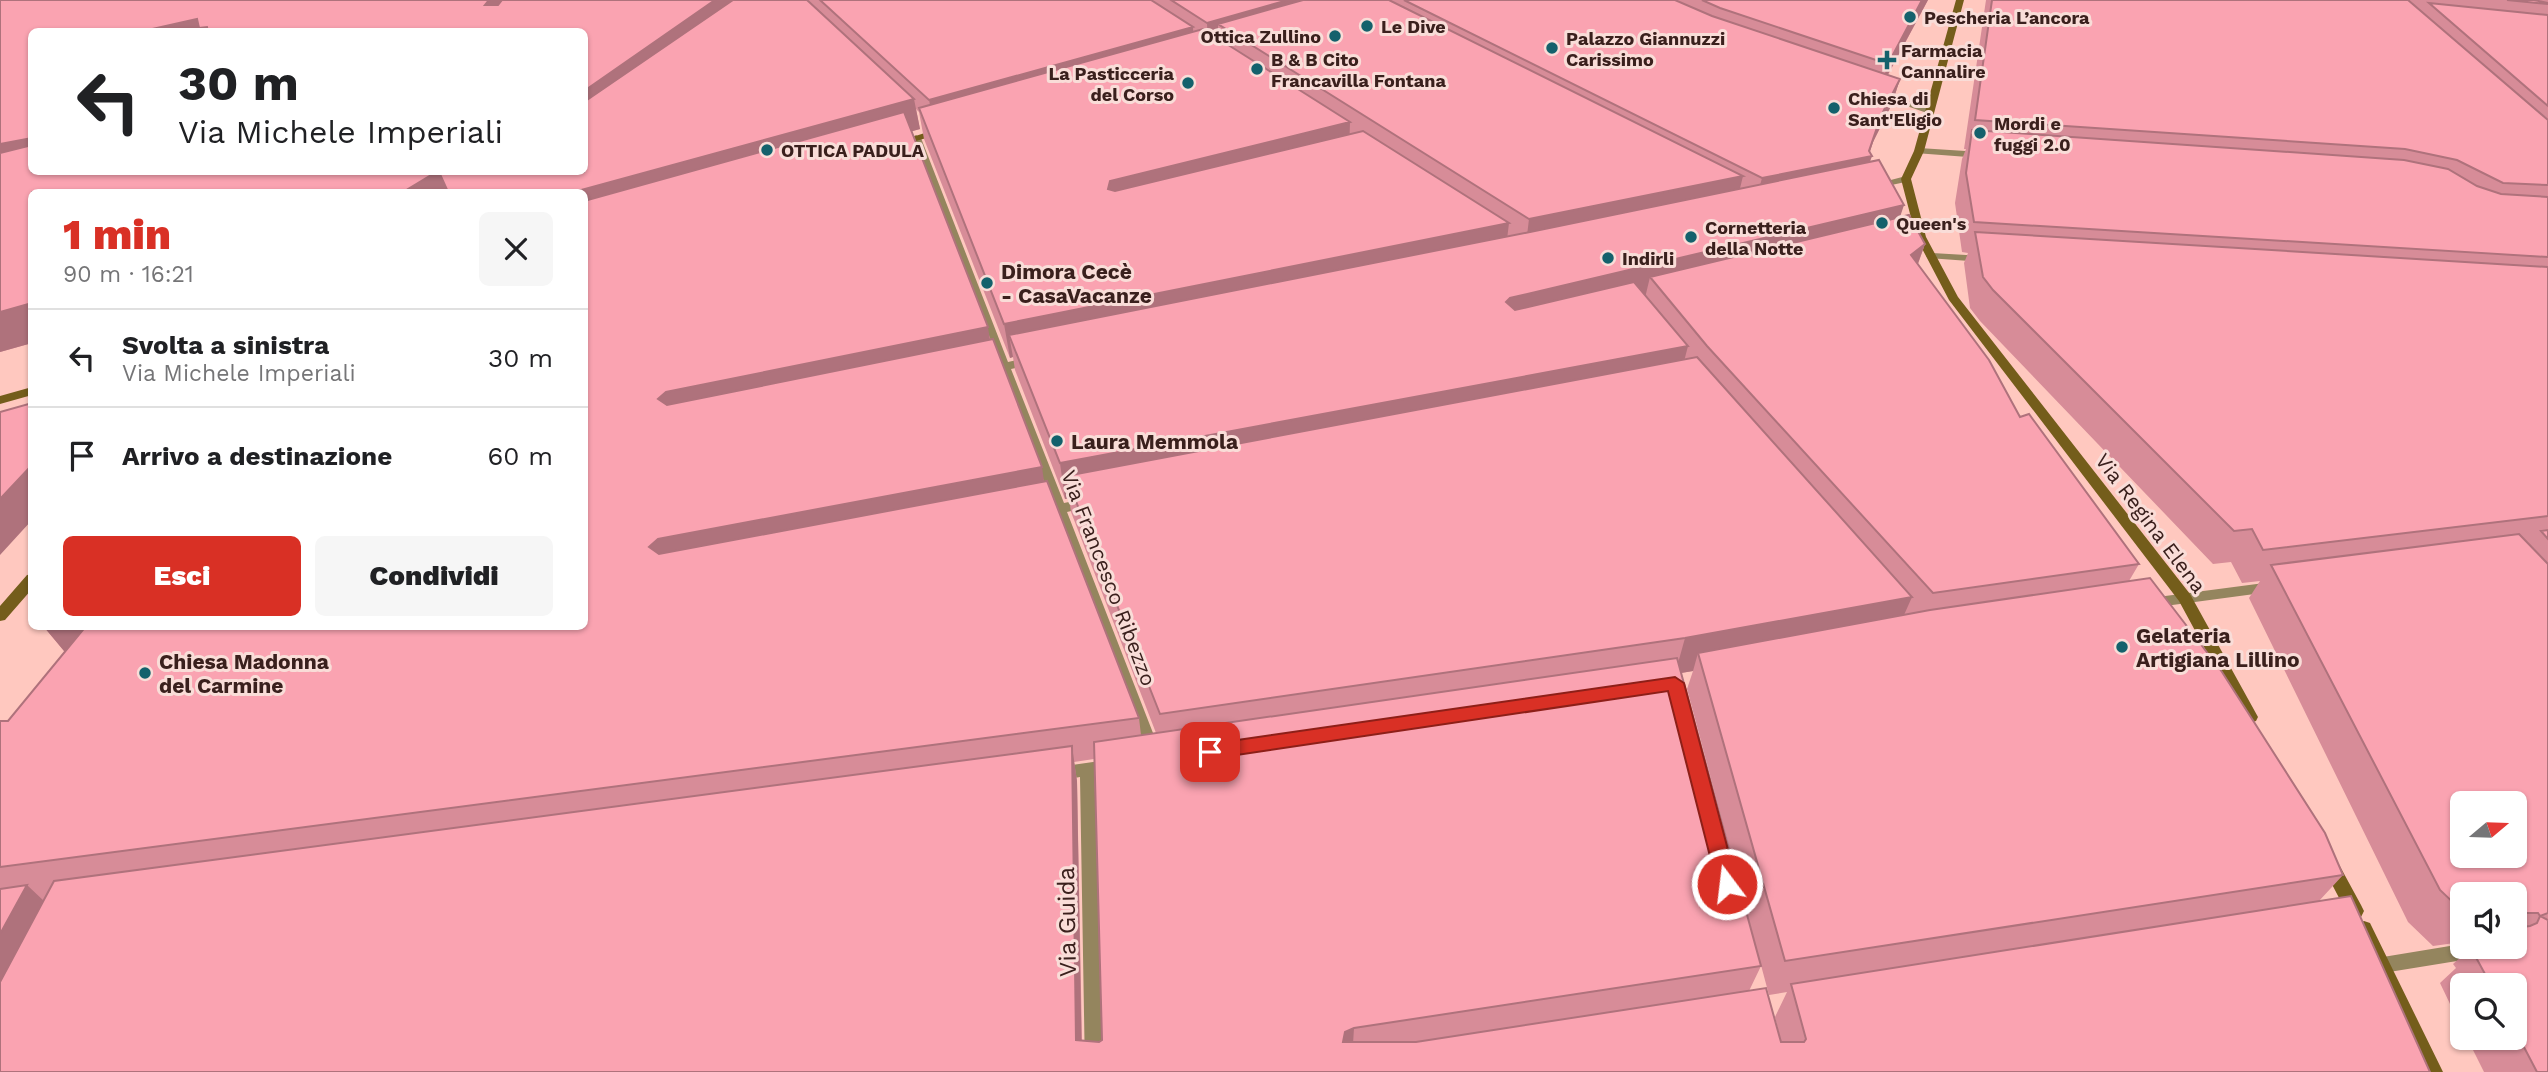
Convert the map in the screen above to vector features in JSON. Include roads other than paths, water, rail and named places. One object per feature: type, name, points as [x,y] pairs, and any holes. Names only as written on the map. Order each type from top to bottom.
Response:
[{"type":"street","points":[[1855,190],[1906,179],[1919,151],[1960,0]]},
{"type":"street","points":[[1866,89],[1930,111]]},
{"type":"street","points":[[923,124],[933,133]]},
{"type":"street","points":[[890,146],[946,130]]},
{"type":"street","name":"Via Francesco Ribezzo","points":[[916,138],[1060,509],[1149,761],[1088,770]]},
{"type":"street","points":[[1919,151],[1988,156]]},
{"type":"street","name":"Via Regina Elena","points":[[1906,179],[1916,238],[1932,256],[1952,298],[2185,598],[2257,732]]},
{"type":"street","points":[[1932,256],[2001,260]]},
{"type":"street","points":[[977,372],[1046,358]]},
{"type":"street","points":[[0,400],[28,392]]},
{"type":"street","points":[[1020,516],[1102,500]]},
{"type":"street","points":[[0,616],[28,584]]},
{"type":"street","points":[[2130,606],[2294,585]]},
{"type":"street","points":[[1047,776],[1088,770]]},
{"type":"street","name":"Via Guida","points":[[1088,770],[1095,1072]]},
{"type":"street","points":[[2323,853],[2350,915],[2383,965],[2433,1072]]},
{"type":"street","points":[[2383,965],[2450,954]]},
{"type":"place","name":"Pescheria L’ancora","points":[[1910,17]]},
{"type":"place","name":"Le Dive","points":[[1367,26]]},
{"type":"place","name":"Ottica Zullino","points":[[1335,36]]},
{"type":"place","name":"Palazzo Giannuzzi Carissimo","points":[[1552,48]]},
{"type":"place","name":"Farmacia Cannalire","points":[[1887,60]]},
{"type":"place","name":"B & B Cito Francavilla Fontana","points":[[1257,69]]},
{"type":"place","name":"La Pasticceria del Corso","points":[[1188,83]]},
{"type":"place","name":"Chiesa di Sant'Eligio","points":[[1834,108]]},
{"type":"place","name":"Mordi e fuggi 2.0","points":[[1980,133]]},
{"type":"place","name":"OTTICA PADULA","points":[[767,150]]},
{"type":"place","name":"Queen's","points":[[1882,223]]},
{"type":"place","name":"Cornetteria della Notte","points":[[1691,237]]},
{"type":"place","name":"Indirli","points":[[1608,258]]},
{"type":"place","name":"Dimora Cecè - CasaVacanze","points":[[987,283]]},
{"type":"place","name":"Laura Memmola","points":[[1057,441]]},
{"type":"place","name":"Gelateria Artigiana Lillino","points":[[2122,647]]},
{"type":"place","name":"Chiesa Madonna del Carmine","points":[[145,673]]}]
